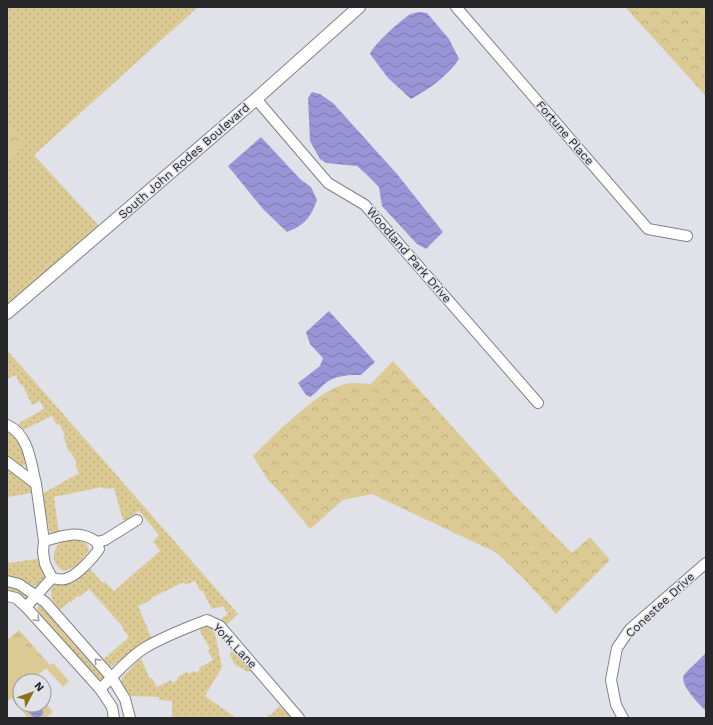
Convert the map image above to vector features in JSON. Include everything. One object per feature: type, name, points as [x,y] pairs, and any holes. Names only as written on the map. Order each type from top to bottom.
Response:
[{"type":"main road","name":"South John Rodes Boulevard","points":[[7,313],[256,99],[359,7]]},
{"type":"street","name":"Fortune Place","points":[[456,7],[648,229],[687,236]]},
{"type":"street","name":"Woodland Park Drive","points":[[256,99],[328,183],[365,205],[538,403]]},
{"type":"street","points":[[7,425],[17,431],[25,444],[36,484],[46,564],[52,578]]},
{"type":"street","points":[[7,462],[36,484]]},
{"type":"street","points":[[97,542],[105,540],[137,520]]},
{"type":"street","points":[[44,541],[78,533],[97,542],[99,550],[83,567],[68,578],[61,580],[52,578]]},
{"type":"street","name":"Conestee Drive","points":[[623,718],[616,705],[611,680],[617,648],[630,629],[706,563]]},
{"type":"street","points":[[26,607],[52,578]]},
{"type":"street","points":[[7,581],[19,584],[46,602],[112,678],[125,699],[130,718]]},
{"type":"street","points":[[7,596],[16,598],[26,607],[100,689],[112,707],[114,718]]},
{"type":"street","name":"York Lane","points":[[100,689],[118,670],[143,650],[164,638],[207,620],[220,626],[299,718]]},
{"type":"green space","points":[[7,7],[198,7],[34,155],[100,227],[7,307],[7,160],[22,142],[7,125]]},
{"type":"green space","points":[[625,7],[706,7],[706,96]]},
{"type":"green space","points":[[7,125],[22,142],[7,160]]},
{"type":"green space","points":[[7,350],[238,614],[225,626],[221,621],[222,618],[228,614],[223,606],[212,609],[202,590],[200,591],[195,581],[185,585],[184,582],[138,606],[152,639],[136,647],[113,666],[109,667],[103,661],[104,659],[129,637],[122,628],[123,627],[89,589],[79,597],[78,596],[69,602],[60,610],[57,607],[52,599],[51,592],[54,584],[58,581],[89,568],[103,583],[105,582],[114,591],[160,551],[153,541],[159,535],[139,511],[126,520],[123,520],[114,488],[103,489],[102,487],[54,497],[59,533],[53,534],[50,532],[41,496],[79,473],[75,464],[77,463],[66,446],[67,445],[63,436],[65,435],[59,424],[57,425],[52,416],[23,430],[20,430],[18,427],[21,422],[44,409],[40,401],[32,405],[16,375],[7,379]]},
{"type":"green space","points":[[393,361],[517,498],[572,553],[590,537],[610,560],[556,614],[525,580],[497,553],[372,494],[343,500],[310,529],[268,480],[253,456],[272,437],[297,414],[323,395],[346,384],[371,384]]},
{"type":"green space","points":[[7,431],[15,437],[22,449],[27,463],[23,466],[19,466],[7,457]]},
{"type":"green space","points":[[7,468],[32,486],[33,491],[31,493],[8,497],[7,499]]},
{"type":"green space","points":[[78,537],[84,541],[89,551],[76,567],[64,571],[57,565],[54,552],[63,541]]},
{"type":"green space","points":[[7,555],[9,563],[42,558],[49,575],[36,587],[23,580],[7,575]]},
{"type":"green space","points":[[7,583],[31,595],[26,602],[7,592]]},
{"type":"green space","points":[[41,604],[106,677],[101,682],[98,681],[39,614],[37,608]]},
{"type":"green space","points":[[212,626],[214,629],[222,667],[205,696],[236,718],[172,718],[172,701],[159,700],[159,697],[128,696],[121,683],[122,678],[139,659],[141,659],[150,679],[152,678],[157,687],[171,680],[172,683],[178,680],[177,677],[187,672],[188,674],[194,671],[196,673],[200,670],[199,668],[213,660],[208,651],[210,649],[200,631],[201,627]]},
{"type":"green space","points":[[19,630],[50,665],[40,673],[12,673],[12,698],[7,702],[7,640]]},
{"type":"green space","points":[[17,638],[27,649],[7,667],[7,647]]},
{"type":"green space","points":[[232,649],[235,649],[252,670],[248,672],[234,664],[230,655]]},
{"type":"green space","points":[[30,653],[41,665],[32,673],[12,673],[12,684],[7,678],[7,674]]},
{"type":"green space","points":[[53,663],[69,681],[63,687],[46,668]]},
{"type":"green space","points":[[279,706],[287,712],[290,718],[267,718],[269,714],[271,715]]},
{"type":"green space","points":[[24,713],[52,713],[46,718],[28,718]]},
{"type":"water","points":[[419,12],[427,13],[449,39],[459,59],[438,82],[411,99],[388,78],[370,54],[382,39],[400,22],[410,14]]},
{"type":"water","points":[[312,92],[320,94],[333,103],[397,174],[443,232],[426,249],[417,244],[382,206],[379,187],[357,166],[326,163],[320,159],[310,141],[308,98]]},
{"type":"water","points":[[261,137],[300,179],[311,187],[317,200],[306,220],[298,227],[287,232],[263,209],[228,166]]},
{"type":"water","points":[[329,311],[375,362],[361,375],[344,376],[331,380],[310,397],[306,395],[298,383],[320,366],[323,358],[310,344],[306,332]]},
{"type":"water","points":[[706,653],[706,711],[687,689],[683,679],[685,673]]},
{"type":"water","points":[[30,713],[43,713],[38,718]]}]
